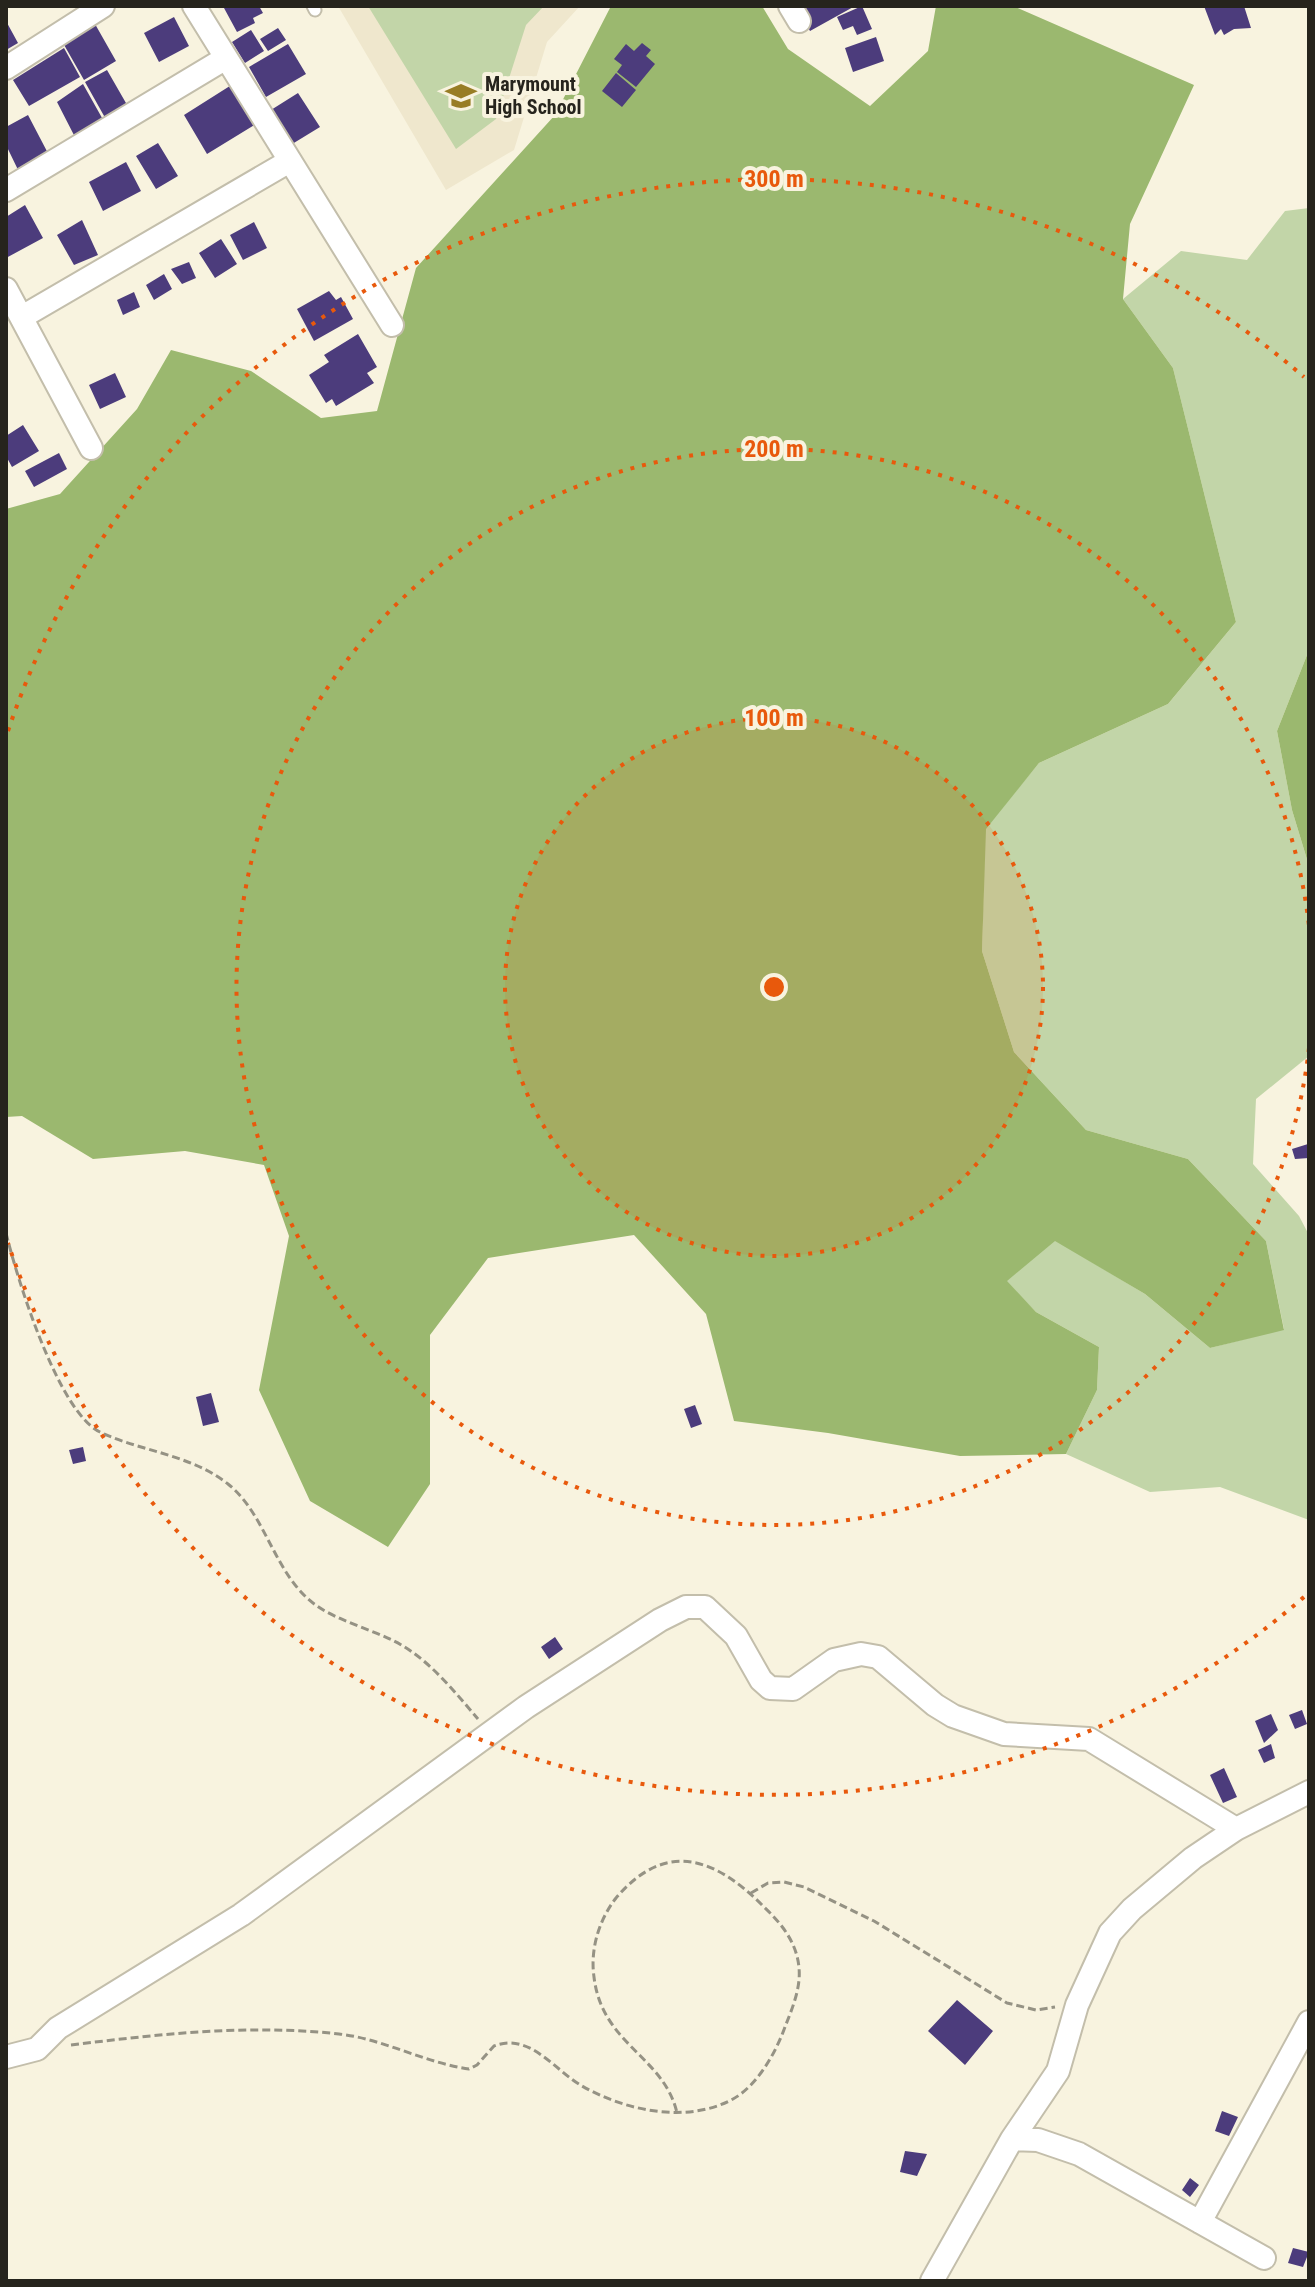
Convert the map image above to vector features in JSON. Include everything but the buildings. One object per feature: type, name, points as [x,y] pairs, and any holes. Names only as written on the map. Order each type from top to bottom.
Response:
[{"type":"street","points":[[6,68],[103,6]]},
{"type":"street","points":[[194,6],[288,162],[392,325]]},
{"type":"street","points":[[6,190],[226,58]]},
{"type":"street","points":[[22,317],[288,162]]},
{"type":"street","points":[[6,289],[91,448]]},
{"type":"street","points":[[6,2057],[37,2049],[58,2028],[241,1915],[491,1734],[660,1620],[699,1605],[713,1612],[736,1636],[761,1680],[770,1688],[793,1689],[834,1660],[869,1654],[887,1661],[935,1705],[953,1716],[1004,1734],[1089,1739],[1236,1829]]},
{"type":"street","points":[[932,2281],[1012,2139],[1058,2071],[1077,2005],[1095,1962],[1118,1925],[1159,1885],[1236,1829],[1309,1792]]},
{"type":"street","points":[[1200,2222],[1309,2022]]},
{"type":"street","points":[[1012,2139],[1060,2146],[1264,2258]]},
{"type":"path","points":[[6,1233],[21,1291],[71,1404],[83,1421],[98,1431],[182,1459],[229,1485],[244,1500],[276,1558],[317,1606],[398,1643],[445,1680],[491,1734]]},
{"type":"path","points":[[37,2049],[208,2030],[339,2034],[384,2043],[469,2069],[477,2065],[494,2046],[505,2042],[537,2050],[554,2068],[611,2101],[677,2113],[706,2111],[736,2098],[756,2078],[779,2044],[795,2001],[800,1971],[795,1949],[783,1927],[751,1893],[718,1869],[695,1862],[673,1860],[653,1866],[630,1881],[609,1908],[595,1939],[593,1975],[599,2004],[611,2027],[665,2082],[673,2094],[677,2113]]},
{"type":"path","points":[[751,1893],[768,1883],[784,1882],[804,1887],[874,1921],[1007,2003],[1036,2010],[1077,2005]]},
{"type":"shaded area","name":"Marymount High School","points":[[338,6],[580,6],[547,42],[514,150],[446,190]]},
{"type":"green space","points":[[368,6],[544,6],[526,25],[496,119],[456,149]]},
{"type":"green space","points":[[611,6],[762,6],[788,49],[870,106],[928,51],[936,6],[1013,6],[1194,85],[1130,224],[1123,299],[1173,368],[1236,622],[1168,704],[1039,763],[986,829],[982,951],[1014,1052],[1086,1130],[1188,1159],[1266,1241],[1284,1330],[1210,1348],[1145,1294],[1055,1241],[1007,1281],[1036,1312],[1099,1347],[1097,1390],[1066,1454],[960,1456],[828,1433],[734,1421],[706,1314],[634,1235],[488,1258],[430,1335],[430,1484],[388,1547],[310,1501],[259,1390],[289,1236],[264,1165],[185,1151],[93,1159],[22,1116],[6,1117],[6,509],[60,494],[137,409],[171,350],[251,371],[321,418],[377,411],[416,268],[555,115]]},
{"type":"green space","points":[[1309,208],[1309,650],[1277,731],[1292,810],[1309,866],[1309,1056],[1256,1099],[1253,1164],[1299,1216],[1309,1235],[1309,1520],[1220,1487],[1150,1492],[1066,1454],[1097,1390],[1099,1347],[1036,1312],[1006,1281],[1055,1240],[1145,1294],[1210,1348],[1284,1329],[1266,1241],[1188,1159],[1086,1130],[1014,1052],[982,951],[985,829],[1039,763],[1168,704],[1236,622],[1173,368],[1123,299],[1181,251],[1247,260],[1285,211]]},
{"type":"green space","points":[[1309,650],[1309,866],[1292,810],[1277,731]]},
{"type":"place","name":"Marymount High School","points":[[461,96]]}]
